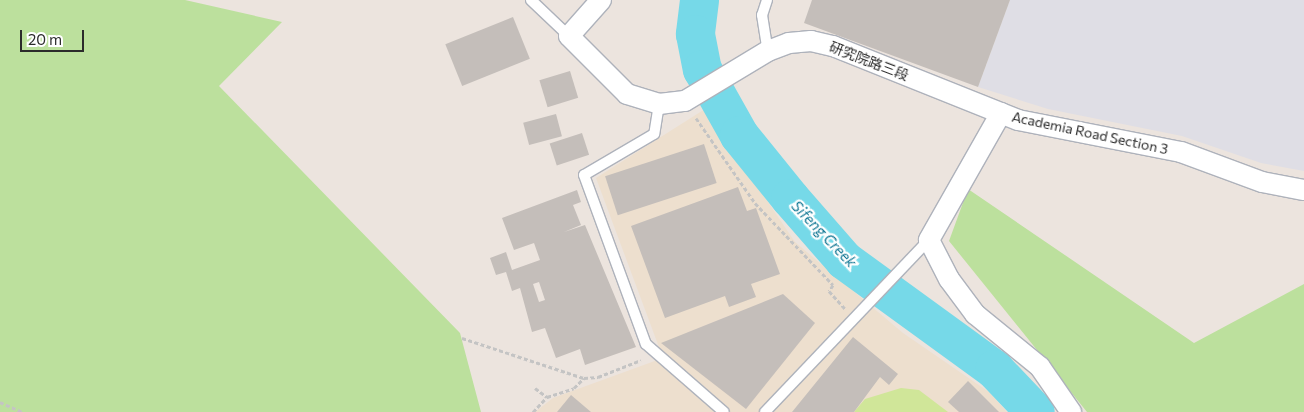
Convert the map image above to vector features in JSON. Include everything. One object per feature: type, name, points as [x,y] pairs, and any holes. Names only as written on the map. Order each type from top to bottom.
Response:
[{"type":"street","points":[[601,0],[569,36],[627,94],[659,104],[689,99]]},
{"type":"street","name":"研究院路三段","points":[[689,99],[768,51],[789,43],[833,46],[1001,113]]},
{"type":"street","name":"Academia Road Section 3","points":[[929,240],[1001,113],[1018,120],[1180,152],[1262,182],[1304,190]]},
{"type":"street","points":[[929,240],[949,279],[976,314],[1040,367],[1071,412]]},
{"type":"lane","points":[[531,0],[569,36]]},
{"type":"lane","points":[[767,0],[762,15],[768,51]]},
{"type":"lane","points":[[659,104],[654,134],[584,175],[650,347],[724,412]]},
{"type":"lane","points":[[766,412],[857,313],[929,240]]},
{"type":"path","points":[[689,99],[756,203],[833,285],[829,291],[857,313]]},
{"type":"path","points":[[462,338],[584,378],[598,377],[639,361],[650,347]]},
{"type":"path","points":[[533,412],[547,397],[574,388],[584,378]]},
{"type":"path","points":[[534,388],[547,397]]},
{"type":"path","points":[[0,402],[22,412]]},
{"type":"shaded area","points":[[1010,0],[1304,0],[1304,171],[1261,163],[1182,136],[1048,109],[978,87]]},
{"type":"shaded area","points":[[705,109],[795,242],[903,333],[989,392],[1007,412],[535,412],[553,398],[663,358],[596,178]]},
{"type":"green space","points":[[0,0],[185,0],[282,22],[219,86],[460,333],[481,412],[0,412]]},
{"type":"green space","points":[[968,189],[1194,343],[1304,284],[1304,412],[1087,412],[949,241]]},
{"type":"green space","points":[[901,388],[919,390],[948,412],[854,412],[865,399]]},
{"type":"building","points":[[812,0],[1010,0],[978,87],[804,23]]},
{"type":"building","points":[[513,17],[530,59],[462,86],[445,44]]},
{"type":"building","points":[[570,71],[578,98],[548,107],[539,80]]},
{"type":"building","points":[[556,114],[562,136],[529,145],[523,123]]},
{"type":"building","points":[[582,133],[589,155],[557,165],[550,144]]},
{"type":"building","points":[[704,144],[717,183],[618,215],[605,176]]},
{"type":"building","points":[[738,187],[747,211],[756,208],[780,274],[751,284],[756,297],[729,307],[725,296],[665,318],[631,226]]},
{"type":"building","points":[[577,190],[581,202],[573,205],[581,225],[564,232],[585,225],[636,347],[585,365],[580,349],[556,358],[545,328],[532,332],[520,288],[512,291],[506,272],[496,275],[490,258],[506,252],[512,270],[540,260],[534,243],[514,250],[502,218]],"holes":[[[539,282],[545,300],[539,302],[533,284]]]},
{"type":"building","points":[[783,294],[815,323],[746,409],[661,343]]},
{"type":"building","points":[[853,337],[898,374],[889,385],[880,377],[854,412],[792,412]]},
{"type":"building","points":[[968,381],[999,412],[959,412],[948,402]]},
{"type":"building","points":[[571,395],[591,412],[557,412]]},
{"type":"waterway","name":"Sifeng Creek","points":[[699,0],[695,34],[702,69],[739,135],[790,198],[844,260],[994,369],[1035,412]]}]
